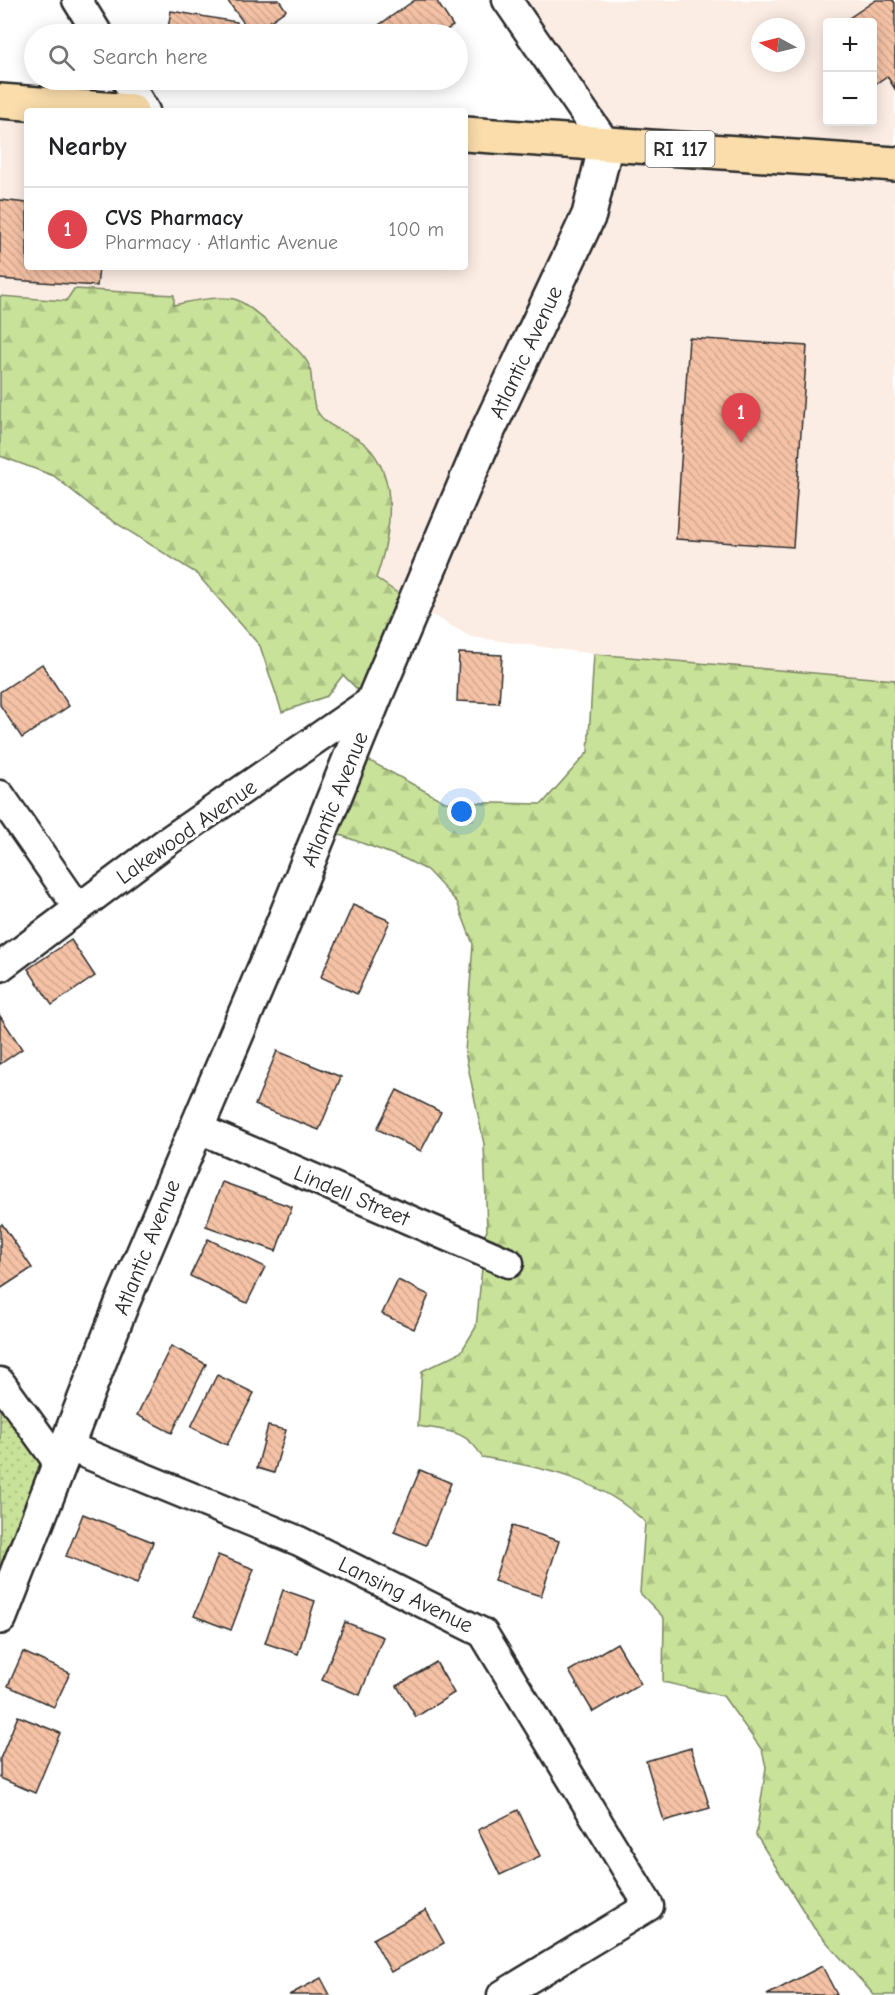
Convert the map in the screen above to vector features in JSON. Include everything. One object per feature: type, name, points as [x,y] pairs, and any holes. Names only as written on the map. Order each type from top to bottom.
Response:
[{"type":"main road","points":[[0,101],[92,108]]},
{"type":"main road","name":"RI 117","points":[[468,134],[895,164]]},
{"type":"street","points":[[77,0],[92,24]]},
{"type":"street","points":[[507,0],[606,144]]},
{"type":"street","points":[[132,90],[143,108]]},
{"type":"street","name":"Atlantic Avenue","points":[[0,1617],[195,1127],[274,946],[374,699],[485,436],[589,215],[606,144]]},
{"type":"street","name":"Lakewood Avenue","points":[[0,967],[168,841],[374,699]]},
{"type":"street","points":[[0,795],[78,908]]},
{"type":"street","name":"Lindell Street","points":[[195,1127],[509,1263]]},
{"type":"street","points":[[0,1382],[64,1456]]},
{"type":"street","name":"Lansing Avenue","points":[[64,1456],[299,1541],[483,1633],[649,1906],[502,1995]]},
{"type":"shaded area","points":[[506,0],[895,0],[895,680],[594,654],[471,637],[411,603],[357,566],[66,301],[0,296],[0,100],[24,110],[24,270],[468,270],[468,133],[597,142]]},
{"type":"green space","points":[[74,289],[174,295],[174,305],[214,298],[237,300],[243,303],[294,346],[306,360],[309,365],[314,403],[326,422],[360,440],[377,459],[384,474],[389,509],[385,545],[376,578],[403,597],[369,701],[343,675],[327,696],[282,712],[260,646],[196,573],[100,513],[54,476],[0,456],[0,296],[66,301]]},
{"type":"green space","points":[[594,654],[895,680],[895,1995],[874,1995],[814,1928],[756,1835],[766,1767],[762,1750],[723,1696],[663,1682],[664,1618],[640,1593],[645,1522],[628,1507],[589,1485],[548,1471],[482,1457],[470,1441],[463,1436],[418,1426],[422,1371],[461,1352],[476,1327],[484,1249],[479,1243],[487,1231],[484,1144],[465,1052],[473,944],[457,902],[427,870],[405,859],[324,829],[350,750],[445,802],[542,804],[588,752]]},
{"type":"green space","points":[[0,1398],[61,1441],[0,1614]]},
{"type":"building","points":[[227,0],[279,0],[286,10],[266,24],[245,24]]},
{"type":"building","points":[[415,0],[436,0],[452,24],[380,24]]},
{"type":"building","points":[[876,0],[893,0],[895,3],[895,89],[887,76],[877,83],[877,18],[849,18]]},
{"type":"building","points":[[171,11],[237,22],[237,24],[169,24]]},
{"type":"building","points":[[0,200],[24,203],[24,270],[99,270],[97,286],[0,279]]},
{"type":"building","points":[[689,338],[807,346],[793,547],[676,539]]},
{"type":"building","points":[[459,653],[502,655],[499,703],[457,701]]},
{"type":"building","points":[[42,664],[69,706],[22,738],[0,705],[0,692]]},
{"type":"building","points":[[353,905],[390,921],[357,994],[321,977]]},
{"type":"building","points":[[71,940],[95,976],[52,1005],[28,969]]},
{"type":"building","points":[[0,1016],[22,1049],[0,1064]]},
{"type":"building","points":[[277,1051],[341,1077],[319,1130],[255,1105]]},
{"type":"building","points":[[397,1090],[441,1112],[421,1151],[377,1129]]},
{"type":"building","points":[[222,1182],[292,1207],[276,1251],[206,1226]]},
{"type":"building","points":[[2,1224],[32,1268],[0,1289],[0,1226]]},
{"type":"building","points":[[208,1239],[265,1267],[247,1303],[190,1276]]},
{"type":"building","points":[[398,1280],[429,1295],[414,1329],[382,1314]]},
{"type":"building","points":[[171,1346],[206,1364],[172,1433],[137,1415]]},
{"type":"building","points":[[217,1375],[254,1393],[227,1445],[191,1427]]},
{"type":"building","points":[[268,1426],[286,1430],[274,1473],[257,1468]]},
{"type":"building","points":[[420,1470],[451,1483],[426,1545],[394,1532]]},
{"type":"building","points":[[83,1514],[153,1542],[137,1584],[66,1556]]},
{"type":"building","points":[[512,1526],[559,1541],[541,1596],[494,1581]]},
{"type":"building","points":[[218,1555],[254,1569],[231,1630],[194,1616]]},
{"type":"building","points":[[283,1590],[315,1601],[298,1654],[265,1643]]},
{"type":"building","points":[[345,1622],[383,1637],[360,1695],[322,1680]]},
{"type":"building","points":[[617,1643],[641,1684],[593,1712],[569,1671]]},
{"type":"building","points":[[23,1652],[70,1673],[54,1707],[8,1686]]},
{"type":"building","points":[[436,1662],[454,1693],[416,1717],[397,1686]]},
{"type":"building","points":[[18,1716],[60,1733],[35,1793],[0,1778],[0,1759]]},
{"type":"building","points":[[691,1748],[710,1808],[664,1821],[646,1761]]},
{"type":"building","points":[[518,1810],[540,1856],[500,1875],[478,1830]]},
{"type":"building","points":[[426,1910],[444,1943],[391,1972],[373,1939]]},
{"type":"building","points":[[822,1966],[837,1995],[767,1995]]},
{"type":"building","points":[[321,1978],[330,1995],[289,1995]]},
{"type":"place","name":"CVS Pharmacy","points":[[741,443]]}]
